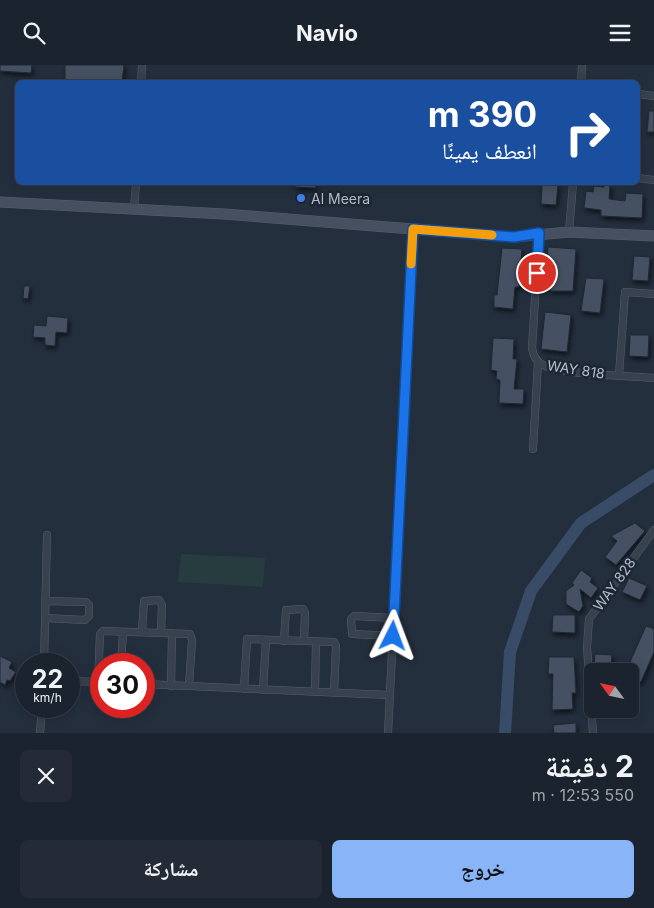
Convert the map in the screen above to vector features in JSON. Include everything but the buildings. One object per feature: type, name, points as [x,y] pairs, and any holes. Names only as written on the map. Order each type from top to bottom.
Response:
[{"type":"street","points":[[142,65],[142,80]]},
{"type":"street","points":[[581,80],[582,65]]},
{"type":"street","points":[[640,94],[654,96]]},
{"type":"street","points":[[640,178],[654,180]]},
{"type":"street","points":[[134,209],[136,185]]},
{"type":"street","points":[[569,232],[573,185]]},
{"type":"street","points":[[0,202],[134,209],[514,237],[539,233],[569,232],[654,236]]},
{"type":"street","points":[[388,733],[413,229]]},
{"type":"street","name":"WAY 818","points":[[539,233],[532,347],[538,362],[585,373],[654,378]]},
{"type":"street","points":[[619,375],[626,292],[654,293]]},
{"type":"street","points":[[533,449],[538,362]]},
{"type":"street","name":"WAY 828","points":[[594,733],[587,647],[589,619],[654,530]]},
{"type":"street","points":[[44,653],[47,535]]},
{"type":"street","points":[[142,632],[142,605],[144,601],[159,600],[162,605],[161,633]]},
{"type":"street","points":[[45,601],[86,601],[89,605],[89,616],[86,620],[45,618]]},
{"type":"street","points":[[284,641],[286,610],[303,609],[305,613],[304,641]]},
{"type":"street","points":[[393,636],[354,635],[351,632],[351,619],[354,616],[394,617]]},
{"type":"street","points":[[100,653],[100,635],[103,631],[190,634],[192,640],[189,686]]},
{"type":"street","points":[[122,653],[123,632]]},
{"type":"street","points":[[171,685],[172,633]]},
{"type":"street","points":[[244,689],[248,639],[316,641],[336,643],[334,693]]},
{"type":"street","points":[[263,690],[266,640]]},
{"type":"street","points":[[315,692],[316,641]]},
{"type":"street","points":[[155,684],[389,695]]},
{"type":"street","points":[[40,733],[41,718]]},
{"type":"green space","points":[[181,554],[265,558],[263,587],[178,582]]},
{"type":"waterway","points":[[505,733],[510,652],[531,591],[581,523],[654,475]]},
{"type":"slow traffic","points":[[411,264],[413,229],[492,235]]},
{"type":"place","name":"Al Meera","points":[[301,198]]},
{"type":"route","points":[[393,636],[413,229],[514,237],[539,233],[537,273]]}]
